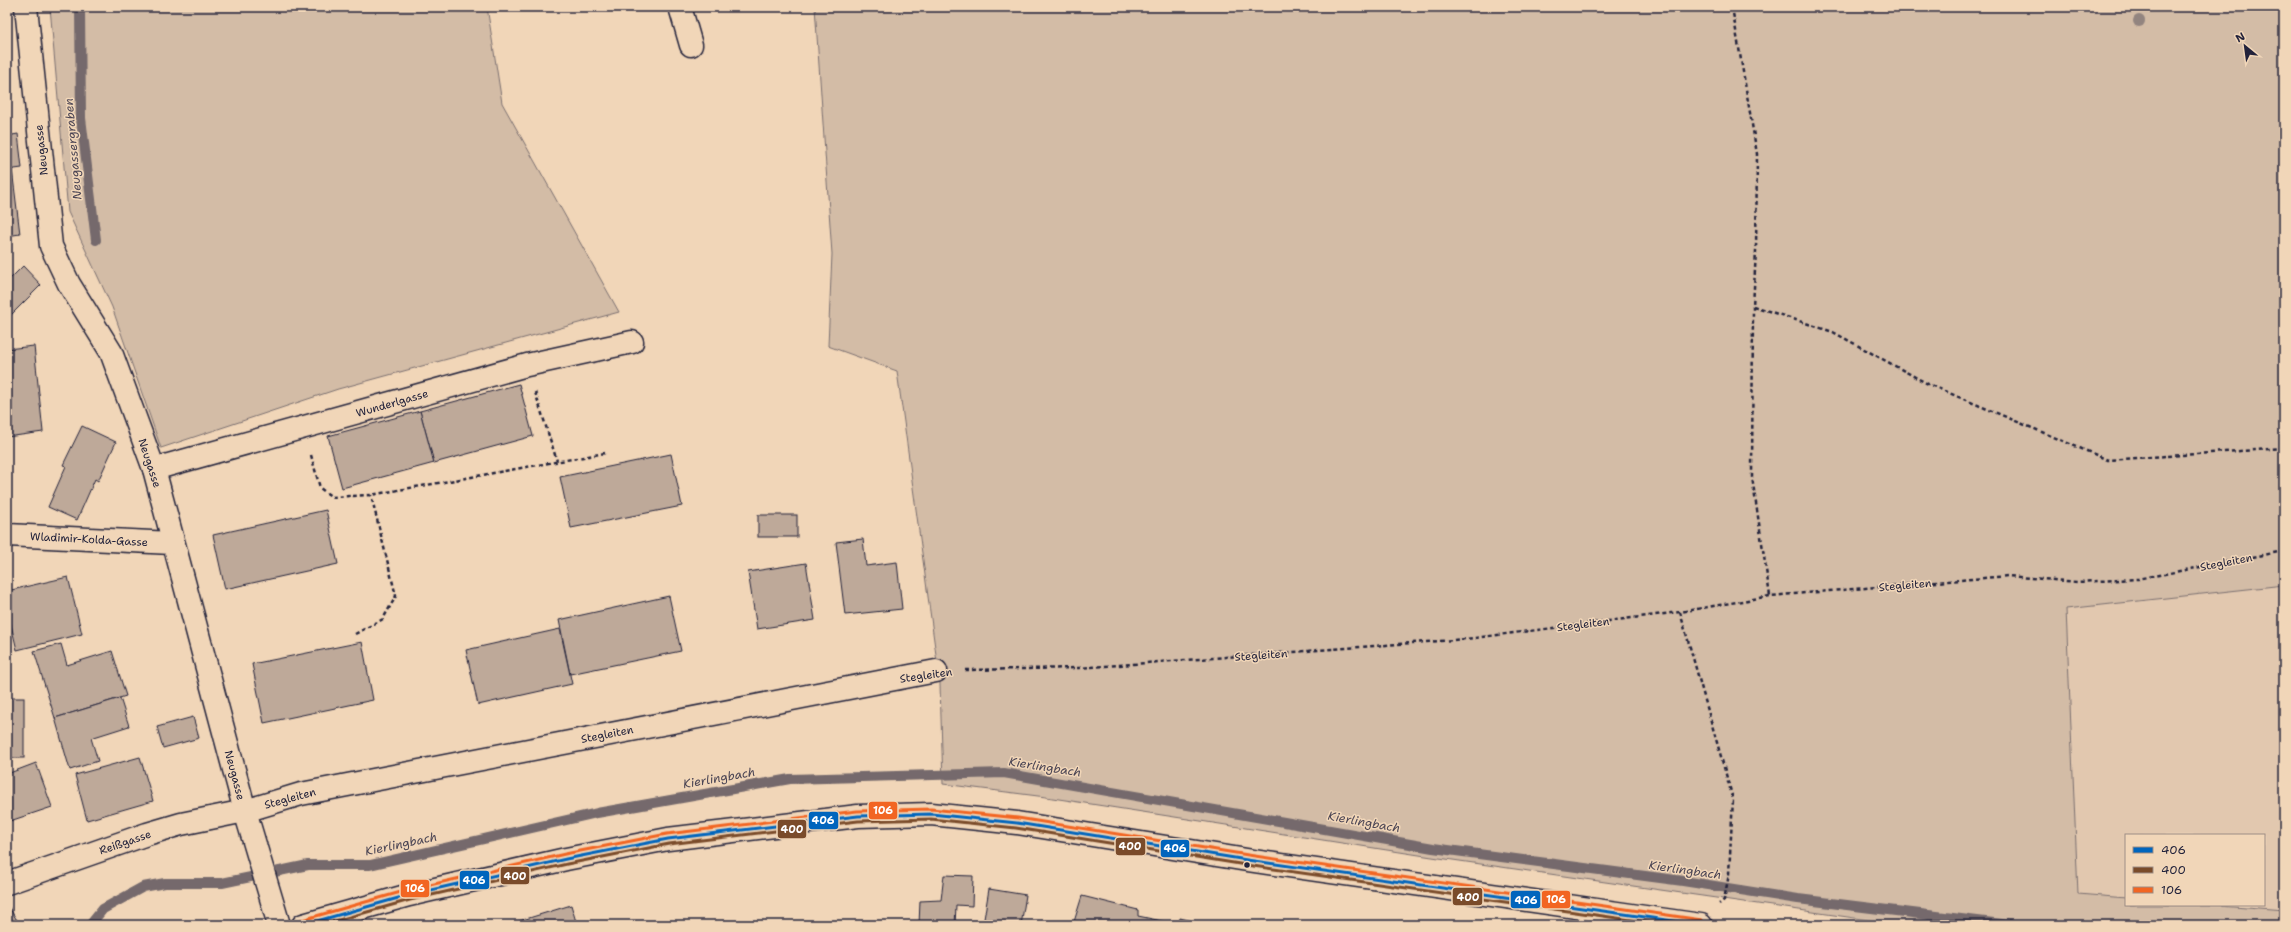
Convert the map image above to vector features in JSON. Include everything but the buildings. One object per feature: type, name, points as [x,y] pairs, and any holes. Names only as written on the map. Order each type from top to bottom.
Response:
[{"type":"street","name":"Neugasse","points":[[26,7],[51,246],[69,284],[111,352],[154,468],[172,543],[245,811],[279,925]]},
{"type":"street","points":[[680,7],[691,45]]},
{"type":"street","name":"Wunderlgasse","points":[[154,468],[303,428],[526,365],[632,342]]},
{"type":"street","name":"Wladimir-Kolda-Gasse","points":[[8,537],[172,543]]},
{"type":"street","name":"Stegleiten","points":[[245,811],[301,794],[936,671]]},
{"type":"street","name":"Reißgasse","points":[[7,882],[147,834],[181,824],[245,811]]},
{"type":"street","points":[[303,925],[409,895],[566,859],[668,839],[858,816],[931,814],[1017,823],[1247,860],[1701,925]]},
{"type":"path","points":[[1732,7],[1757,154],[1756,251],[1753,306],[1752,477],[1770,596]]},
{"type":"path","points":[[1753,306],[1833,332],[1928,384],[2108,460],[2284,448]]},
{"type":"path","points":[[526,365],[557,461]]},
{"type":"path","points":[[303,428],[320,488],[332,497],[372,495],[605,453]]},
{"type":"path","points":[[355,634],[383,619],[396,596],[372,495]]},
{"type":"path","name":"Stegleiten","points":[[936,671],[1079,668],[1466,639],[1680,612],[1770,596],[2008,576],[2077,582],[2138,579],[2284,551]]},
{"type":"path","points":[[1680,612],[1734,799],[1728,874],[1724,900]]},
{"type":"shaded area","points":[[50,7],[487,7],[502,103],[619,312],[338,389],[161,448],[112,307],[68,212]]},
{"type":"shaded area","points":[[815,7],[2284,7],[2284,585],[2066,609],[2078,894],[2125,898],[2125,906],[2234,906],[2284,910],[2284,925],[1903,925],[1432,857],[1046,797],[943,784],[940,684],[897,371],[828,346],[832,254]]},
{"type":"shaded area","points":[[2284,585],[2284,910],[2234,906],[2265,906],[2265,834],[2125,834],[2125,898],[2078,894],[2066,609]]},
{"type":"waterway","name":"Neugassergraben","points":[[80,7],[81,118],[96,240]]},
{"type":"waterway","name":"Kierlingbach","points":[[90,925],[103,909],[143,887],[165,883],[222,883],[308,865],[370,865],[597,813],[790,779],[1004,773],[1433,848],[1683,881],[1798,899],[2010,925]]},
{"type":"transit line","name":"106","points":[[302,920],[408,890],[565,854],[667,834],[857,811],[931,809],[1018,818],[1248,855],[1702,920]]},
{"type":"transit line","name":"406","points":[[303,925],[409,895],[566,859],[668,839],[858,816],[931,814],[1017,823],[1247,860],[1701,925]]},
{"type":"transit line","name":"400","points":[[321,925],[410,900],[567,864],[669,844],[858,821],[931,819],[1016,828],[1246,865],[1666,925]]}]
